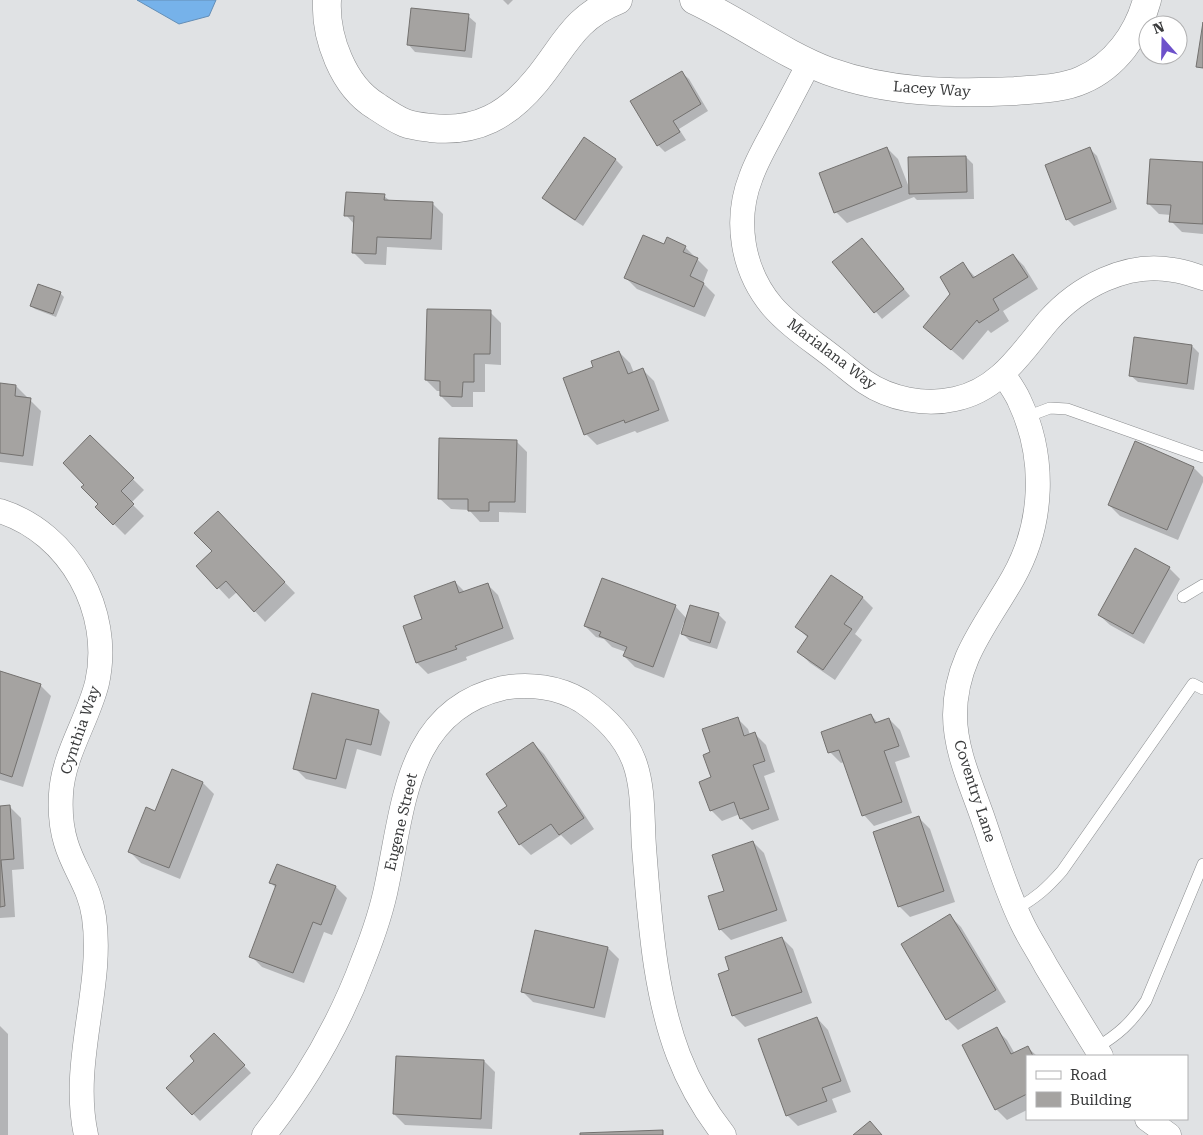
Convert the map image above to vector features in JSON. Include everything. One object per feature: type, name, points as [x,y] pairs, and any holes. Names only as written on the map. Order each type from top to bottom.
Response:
[{"type":"street","points":[[327,0],[330,37],[346,73],[357,89],[372,104],[406,124],[444,130],[477,125],[507,110],[537,81],[572,31],[593,12],[618,0]]},
{"type":"street","name":"Lacey Way","points":[[694,0],[809,63],[863,82],[910,90],[969,93],[1066,86],[1098,72],[1127,43],[1138,25],[1147,0]]},
{"type":"street","name":"Marialana Way","points":[[809,63],[757,163],[745,194],[742,212],[747,261],[763,295],[773,308],[866,383],[900,398],[935,402],[955,400],[971,395],[988,386],[1004,374],[1056,312],[1080,293],[1094,285],[1125,272],[1156,268],[1172,269],[1203,278]]},
{"type":"street","name":"Coventry Lane","points":[[1004,374],[1018,398],[1033,439],[1038,462],[1039,488],[1030,538],[1023,559],[976,637],[960,676],[955,716],[960,753],[1016,909],[1059,989],[1098,1052]]},
{"type":"street","name":"Cynthia Way","points":[[0,511],[26,523],[44,535],[74,565],[84,582],[91,600],[100,642],[97,682],[70,755],[61,793],[62,827],[66,843],[87,887],[94,918],[94,967],[81,1079],[86,1135]]},
{"type":"street","name":"Eugene Street","points":[[264,1135],[297,1090],[331,1031],[354,984],[372,936],[387,887],[408,785],[415,763],[426,743],[438,726],[451,713],[468,701],[507,687],[530,686],[553,688],[576,698],[597,711],[613,727],[625,743],[633,760],[641,796],[647,891],[656,967],[668,1025],[683,1068],[696,1096],[724,1135]]},
{"type":"street","points":[[1148,1120],[1169,1135]]},
{"type":"lane","points":[[1026,417],[1050,408],[1067,409],[1203,457]]},
{"type":"lane","points":[[1183,597],[1203,585]]},
{"type":"lane","points":[[1016,909],[1036,897],[1062,871],[1193,684],[1203,689]]},
{"type":"lane","points":[[1098,1052],[1134,1019],[1146,1001],[1203,864]]},
{"type":"water","points":[[137,0],[216,0],[209,16],[179,24]]},
{"type":"building","points":[[411,8],[469,14],[465,51],[407,45]]},
{"type":"building","points":[[1203,22],[1203,68],[1196,67]]},
{"type":"building","points":[[682,71],[701,104],[673,121],[680,132],[657,146],[630,101]]},
{"type":"building","points":[[584,137],[616,159],[575,220],[542,198]]},
{"type":"building","points":[[887,147],[902,187],[834,213],[819,173]]},
{"type":"building","points":[[1090,147],[1111,202],[1066,220],[1045,165]]},
{"type":"building","points":[[966,156],[967,192],[909,194],[908,157]]},
{"type":"building","points":[[1150,159],[1203,162],[1203,224],[1169,222],[1171,205],[1147,204]]},
{"type":"building","points":[[346,192],[385,194],[384,200],[433,202],[431,239],[377,237],[376,254],[352,253],[354,216],[344,216]]},
{"type":"building","points":[[643,235],[664,244],[667,237],[686,246],[683,252],[698,258],[690,276],[704,283],[694,307],[624,278]]},
{"type":"building","points":[[862,238],[904,289],[874,313],[832,262]]},
{"type":"building","points":[[1013,254],[1028,277],[993,299],[999,310],[979,323],[977,320],[951,350],[923,327],[950,294],[940,277],[963,262],[973,278]]},
{"type":"building","points":[[38,284],[61,292],[53,314],[30,306]]},
{"type":"building","points":[[427,309],[491,310],[490,354],[474,354],[474,382],[463,382],[462,397],[440,396],[440,381],[425,380]]},
{"type":"building","points":[[1134,337],[1192,345],[1187,384],[1129,376]]},
{"type":"building","points":[[619,351],[628,374],[643,368],[659,410],[625,423],[624,420],[584,435],[563,378],[593,367],[591,361]]},
{"type":"building","points":[[0,383],[16,385],[15,396],[31,398],[23,456],[0,453]]},
{"type":"building","points":[[90,435],[134,478],[121,491],[134,504],[113,525],[95,507],[98,504],[81,487],[84,485],[63,463]]},
{"type":"building","points":[[439,438],[517,440],[515,502],[489,502],[489,511],[468,511],[468,499],[438,499]]},
{"type":"building","points":[[1135,441],[1194,467],[1167,530],[1108,505]]},
{"type":"building","points":[[218,511],[285,582],[254,612],[226,581],[217,589],[196,566],[212,551],[194,533]]},
{"type":"building","points":[[1135,548],[1170,567],[1133,634],[1098,615]]},
{"type":"building","points":[[831,575],[863,597],[844,624],[852,629],[823,670],[797,652],[808,636],[795,627]]},
{"type":"building","points":[[602,578],[676,605],[653,667],[623,656],[627,647],[599,636],[601,632],[584,626]]},
{"type":"building","points":[[455,581],[459,593],[488,583],[503,628],[455,646],[457,649],[416,663],[403,626],[422,619],[414,596]]},
{"type":"building","points":[[690,605],[719,613],[710,643],[681,634]]},
{"type":"building","points":[[0,671],[41,684],[12,777],[0,773]]},
{"type":"building","points":[[312,693],[379,710],[371,745],[346,739],[336,779],[293,769]]},
{"type":"building","points":[[871,714],[875,723],[889,718],[899,746],[884,751],[902,802],[862,816],[839,750],[828,753],[821,732]]},
{"type":"building","points":[[738,717],[744,736],[755,732],[765,761],[753,765],[769,809],[740,819],[734,802],[710,811],[699,782],[711,777],[703,755],[710,752],[702,729]]},
{"type":"building","points":[[533,742],[584,818],[559,835],[551,824],[519,845],[498,812],[507,806],[486,774]]},
{"type":"building","points":[[172,769],[203,782],[169,868],[128,852],[146,807],[155,811]]},
{"type":"building","points":[[10,805],[14,859],[1,860],[5,906],[0,907],[0,806]]},
{"type":"building","points":[[919,816],[944,891],[898,907],[873,832]]},
{"type":"building","points":[[753,841],[777,910],[719,930],[708,896],[724,891],[712,855]]},
{"type":"building","points":[[277,864],[336,886],[321,925],[313,922],[293,973],[249,957],[276,885],[269,883]]},
{"type":"building","points":[[950,914],[996,990],[946,1020],[901,944]]},
{"type":"building","points":[[535,930],[608,947],[594,1008],[521,992]]},
{"type":"building","points":[[782,937],[802,992],[732,1016],[718,974],[729,970],[725,957]]},
{"type":"building","points":[[817,1017],[841,1081],[822,1088],[827,1101],[786,1116],[758,1039]]},
{"type":"building","points":[[997,1027],[1011,1054],[1028,1046],[1032,1055],[1026,1055],[1026,1094],[995,1110],[962,1045]]},
{"type":"building","points":[[214,1033],[245,1065],[192,1115],[166,1088],[194,1061],[190,1056]]},
{"type":"building","points":[[396,1056],[484,1060],[481,1119],[393,1114]]},
{"type":"building","points":[[870,1121],[882,1135],[853,1135]]},
{"type":"building","points":[[663,1130],[663,1135],[580,1135],[580,1133]]}]
